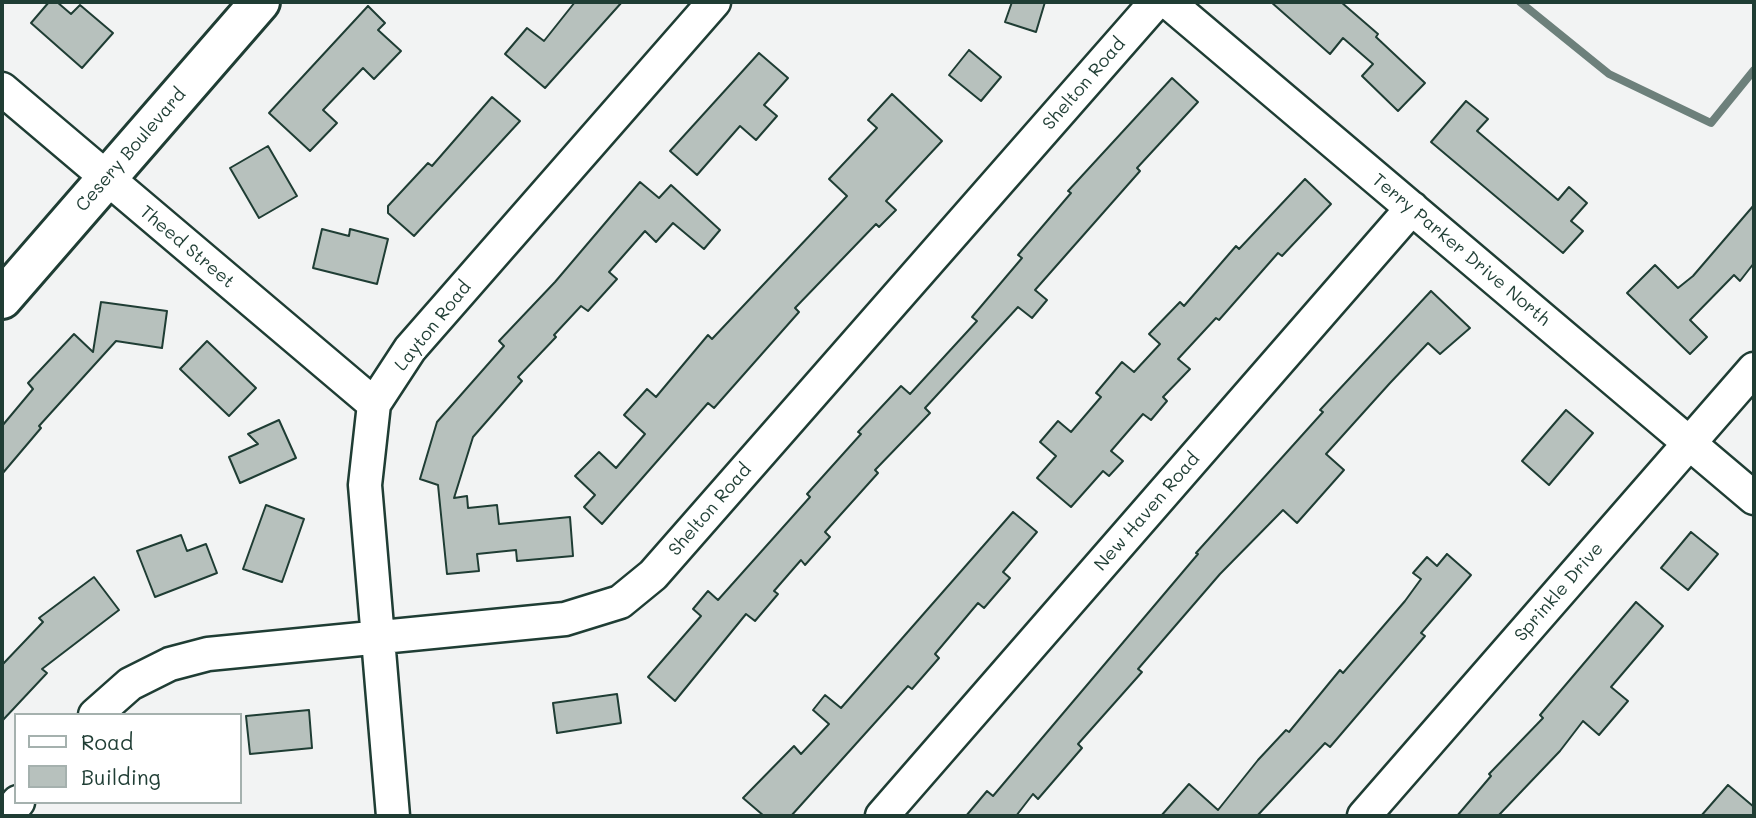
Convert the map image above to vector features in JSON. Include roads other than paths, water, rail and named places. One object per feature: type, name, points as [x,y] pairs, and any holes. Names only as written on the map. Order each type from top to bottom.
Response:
[{"type":"main road","name":"Cesery Boulevard","points":[[2,299],[260,2]]},
{"type":"street","name":"Layton Road","points":[[393,816],[365,485],[374,404],[410,349],[714,2]]},
{"type":"street","name":"Shelton Road","points":[[97,713],[130,684],[170,664],[208,654],[565,619],[620,602],[653,575],[1156,2]]},
{"type":"street","name":"Terry Parker Drive North","points":[[1168,2],[1754,498]]},
{"type":"street","name":"Theed Street","points":[[2,89],[374,404]]},
{"type":"street","name":"New Haven Road","points":[[882,816],[1412,208]]},
{"type":"street","name":"Sprinkle Drive","points":[[1364,816],[1754,369]]},
{"type":"waterway","points":[[1520,2],[1609,74],[1711,123],[1754,70]]}]
